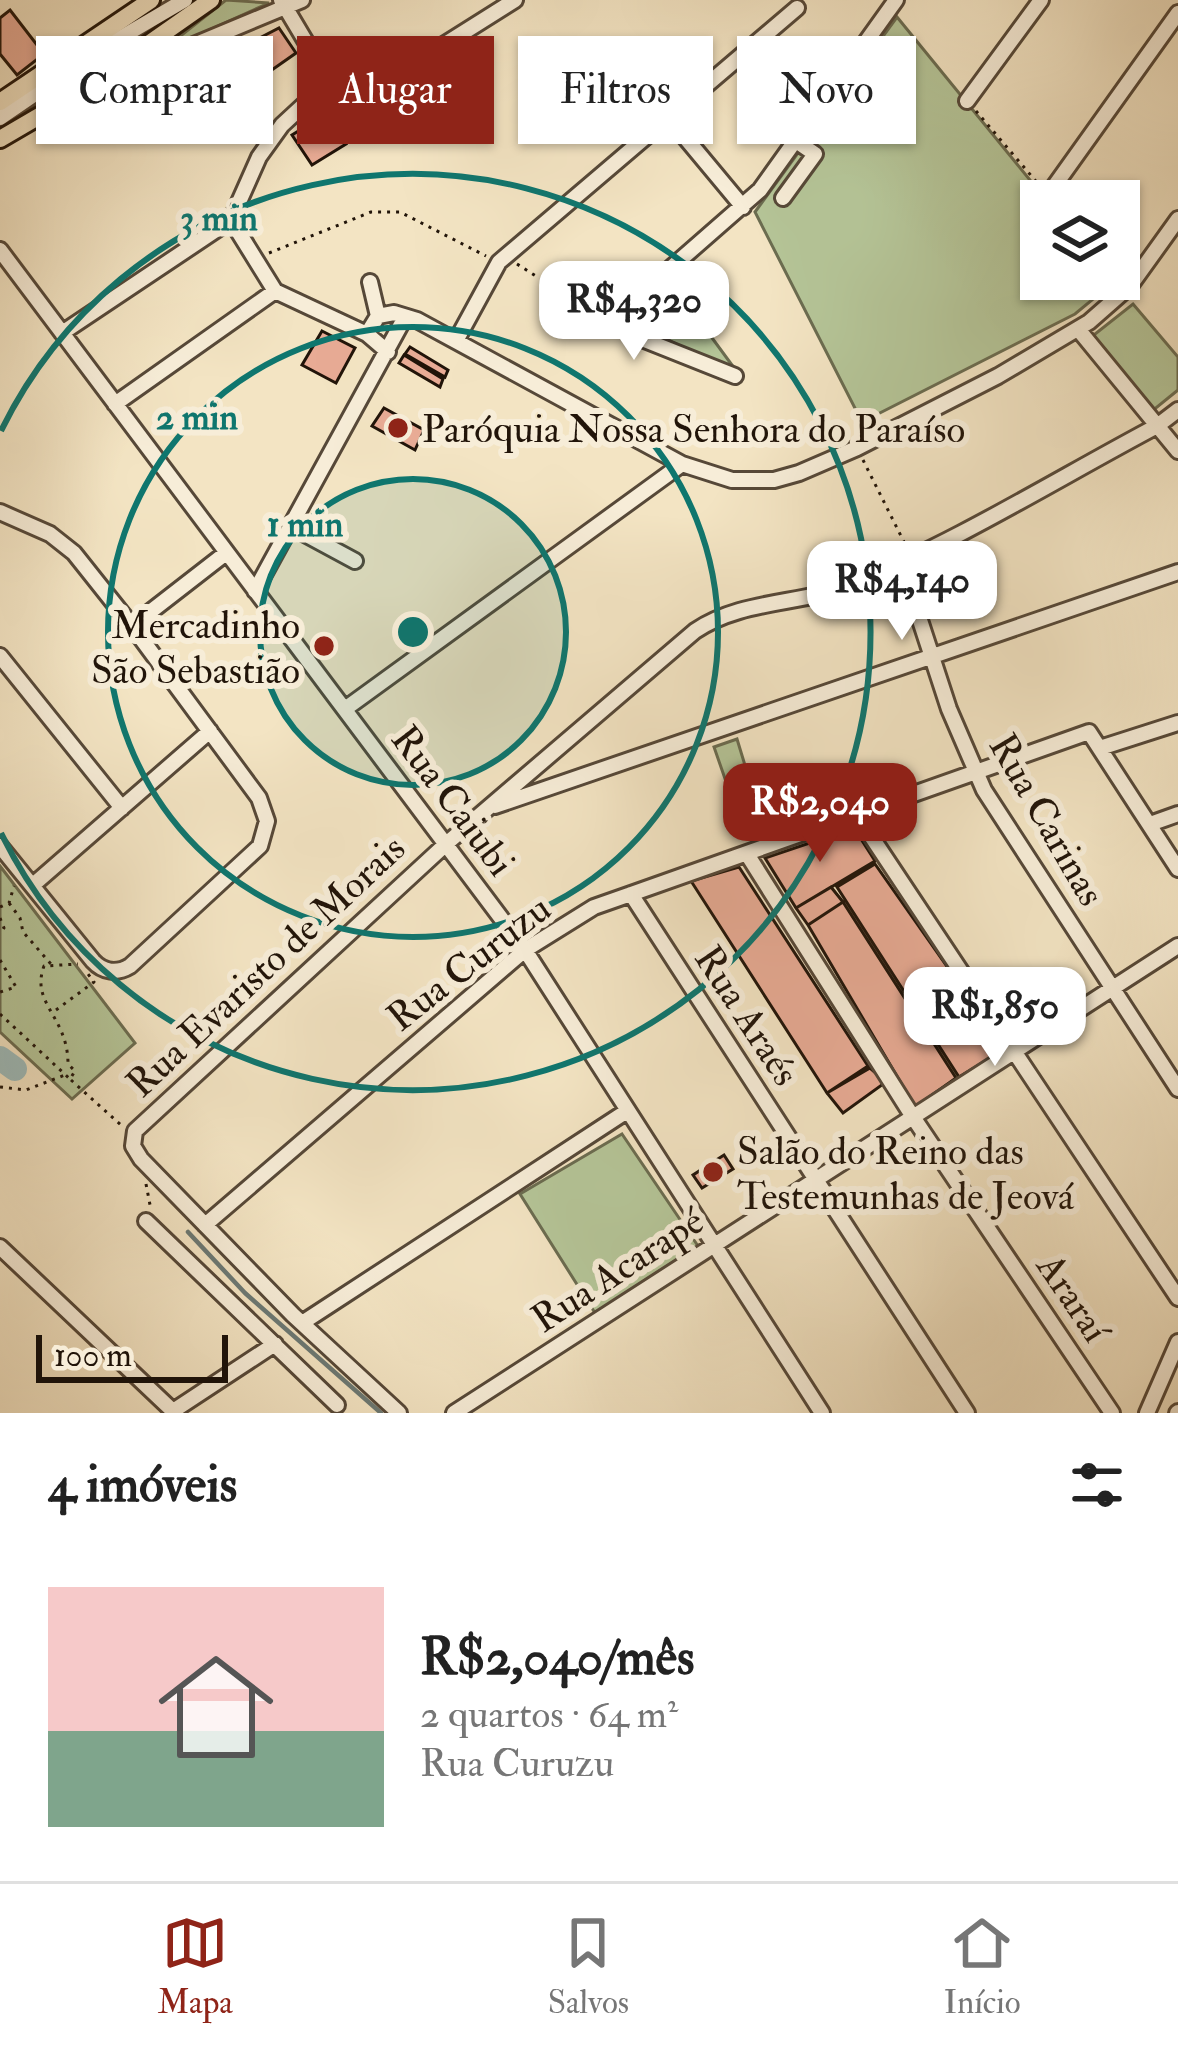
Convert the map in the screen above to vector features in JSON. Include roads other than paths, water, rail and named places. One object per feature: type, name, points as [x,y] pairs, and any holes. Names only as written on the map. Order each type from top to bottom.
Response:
[{"type":"main road","points":[[2,111],[151,0]]},
{"type":"main road","points":[[160,36],[211,0]]},
{"type":"main road","points":[[0,140],[35,117]]},
{"type":"street","points":[[2,111],[185,0]]},
{"type":"street","points":[[208,36],[283,3],[302,0]]},
{"type":"street","points":[[458,36],[514,0]]},
{"type":"street","points":[[870,36],[896,0]]},
{"type":"street","points":[[967,101],[1042,0]]},
{"type":"street","points":[[283,3],[302,36]]},
{"type":"street","points":[[713,81],[797,8]]},
{"type":"street","points":[[1059,180],[1178,14]]},
{"type":"street","points":[[2,111],[35,117]]},
{"type":"street","points":[[62,333],[231,220],[239,195],[282,124],[297,112]]},
{"type":"street","points":[[456,341],[502,259],[640,144]]},
{"type":"street","points":[[692,144],[743,207]]},
{"type":"street","points":[[608,323],[743,207],[794,144]]},
{"type":"street","points":[[783,198],[814,154],[800,144]]},
{"type":"street","points":[[378,316],[394,313],[456,341],[682,464],[710,476],[754,482],[799,473],[856,448],[998,376],[1078,329],[1130,286],[1178,219]]},
{"type":"street","points":[[231,220],[275,291],[367,334],[388,352]]},
{"type":"street","name":"Rua Caiubi","points":[[0,250],[525,950],[822,1413]]},
{"type":"street","points":[[367,334],[378,316],[370,282]]},
{"type":"street","points":[[550,285],[608,323],[735,376]]},
{"type":"street","points":[[115,404],[275,291]]},
{"type":"street","points":[[255,591],[405,317]]},
{"type":"street","points":[[1078,329],[1178,451]]},
{"type":"street","name":"Rua Evaristo de Morais","points":[[205,1225],[141,1159],[133,1136],[446,844],[548,756],[709,622],[740,610],[835,591],[907,560],[1178,410]]},
{"type":"street","points":[[345,709],[682,464]]},
{"type":"street","points":[[0,512],[50,534],[74,553],[262,804],[267,828],[260,846],[130,966],[120,970],[98,967],[29,888],[0,846]]},
{"type":"street","points":[[292,527],[355,561]]},
{"type":"street","points":[[132,626],[226,554]]},
{"type":"street","name":"Rua Carinas","points":[[907,560],[933,658],[985,790],[1178,1090]]},
{"type":"street","points":[[485,810],[1178,572]]},
{"type":"street","points":[[0,656],[122,808]]},
{"type":"street","points":[[1178,723],[1100,748],[1178,868]]},
{"type":"street","points":[[29,888],[210,731]]},
{"type":"street","name":"Rua Curuzu","points":[[205,1225],[525,950],[594,907],[1089,732],[1100,748]]},
{"type":"street","points":[[548,756],[577,778]]},
{"type":"street","points":[[548,756],[556,785]]},
{"type":"street","points":[[855,812],[1178,1298]]},
{"type":"street","points":[[1150,824],[1178,814]]},
{"type":"street","name":"Araraí","points":[[747,854],[913,1117],[1112,1413]]},
{"type":"street","name":"Rua Araés","points":[[631,894],[967,1413]]},
{"type":"street","name":"Rua Acarapé","points":[[454,1413],[1178,946]]},
{"type":"street","points":[[302,1323],[627,1111]]},
{"type":"street","points":[[151,1225],[337,1405]]},
{"type":"street","points":[[205,1225],[399,1413]]},
{"type":"street","points":[[0,1247],[174,1412],[274,1344]]},
{"type":"street","points":[[1148,1413],[1178,1342]]},
{"type":"waterway","points":[[0,1058],[15,1069]]},
{"type":"waterway","points":[[188,1232],[245,1293],[381,1413]]},
{"type":"place","name":"Paróquia Nossa Senhora do Paraíso","points":[[398,428]]},
{"type":"place","name":"Mercadinho São Sebastião","points":[[324,646]]},
{"type":"place","name":"Salão do Reino das Testemunhas de Jeová","points":[[713,1172]]}]
